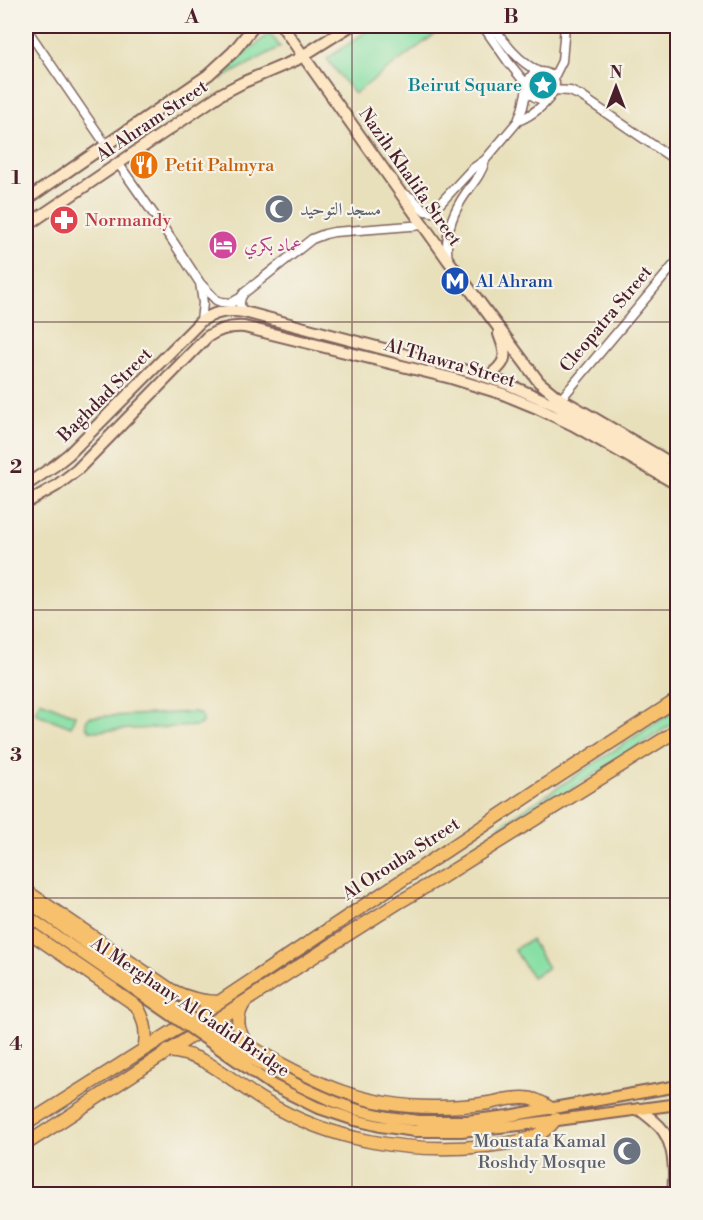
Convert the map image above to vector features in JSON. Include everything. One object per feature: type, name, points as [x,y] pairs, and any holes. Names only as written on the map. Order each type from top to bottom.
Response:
[{"type":"highway","name":"Al Orouba Street","points":[[26,1124],[219,1002],[536,790],[678,699]]},
{"type":"highway","name":"Al Orouba Street","points":[[26,1144],[401,901],[678,730]]},
{"type":"highway","points":[[26,891],[171,990],[189,998],[219,1002]]},
{"type":"highway","points":[[26,930],[136,1005],[145,1024],[144,1049]]},
{"type":"highway","points":[[130,1001],[145,992],[152,977]]},
{"type":"highway","points":[[246,1001],[239,1013],[238,1026],[248,1045]]},
{"type":"highway","points":[[168,1052],[200,1059],[223,1072],[250,1093],[295,1117],[343,1135],[393,1145],[453,1148],[524,1141],[541,1134],[553,1114],[536,1100],[525,1098],[450,1107],[414,1106],[377,1101],[342,1092],[310,1080],[248,1045],[239,1043],[226,1048],[220,1064],[223,1072]]},
{"type":"main road","name":"Al Ahram Street","points":[[26,200],[214,70],[254,26]]},
{"type":"main road","name":"Nazih Khalifa Street","points":[[282,26],[448,260],[497,327],[556,401]]},
{"type":"main road","name":"Al Ahram Street","points":[[26,226],[226,91],[290,63],[351,26]]},
{"type":"main road","points":[[106,145],[118,164]]},
{"type":"main road","name":"Al Thawra Street","points":[[201,321],[213,314],[235,310],[489,378],[556,401],[678,466]]},
{"type":"main road","name":"Baghdad Street","points":[[26,485],[69,454],[201,321]]},
{"type":"main road","name":"Al Thawra Street","points":[[200,344],[220,330],[244,327],[468,382],[552,415],[678,487]]},
{"type":"main road","points":[[489,378],[505,357],[497,327]]},
{"type":"main road","name":"Baghdad Street","points":[[26,503],[52,489],[77,470],[200,344]]},
{"type":"main road","points":[[556,401],[678,475]]},
{"type":"main road","name":"Al Merghany Al Gadid Bridge","points":[[26,901],[258,1064],[328,1099],[358,1110],[388,1117],[435,1122],[553,1114]]},
{"type":"main road","name":"Al Merghany Al Gadid Bridge","points":[[26,915],[252,1072],[279,1089],[316,1107],[363,1122],[415,1131],[438,1132],[484,1129],[553,1114]]},
{"type":"main road","points":[[553,1114],[678,1086]]},
{"type":"main road","points":[[553,1114],[639,1109],[678,1104]]},
{"type":"main road","points":[[639,1109],[661,1127],[672,1151]]},
{"type":"main road","points":[[673,1194],[672,1151],[678,1137]]},
{"type":"street","points":[[483,26],[531,94],[544,99],[552,93],[570,91],[581,96],[678,162]]},
{"type":"street","points":[[493,26],[513,53],[539,72],[548,73],[553,79]]},
{"type":"street","points":[[400,192],[412,198],[423,210],[432,212],[470,171],[485,160],[518,121],[537,109],[552,93],[553,79],[563,58],[565,26]]},
{"type":"street","points":[[26,28],[106,145]]},
{"type":"street","points":[[518,121],[531,76],[539,72]]},
{"type":"street","points":[[448,260],[447,237],[452,220],[459,204],[481,172],[485,160]]},
{"type":"street","points":[[118,164],[200,283],[216,300],[221,302],[231,303],[240,298],[318,236],[338,232],[423,225]]},
{"type":"street","name":"Cleopatra Street","points":[[556,401],[678,260]]},
{"type":"street","points":[[200,283],[203,303],[201,321]]},
{"type":"street","points":[[240,298],[240,307],[244,312]]},
{"type":"green space","points":[[374,26],[446,26],[354,94],[327,59]]},
{"type":"green space","points":[[270,33],[280,47],[221,79],[219,75]]},
{"type":"green space","points":[[40,701],[75,715],[71,727],[35,713]]},
{"type":"green space","points":[[677,709],[677,721],[504,833],[499,826]]},
{"type":"green space","points":[[195,712],[203,719],[197,726],[91,731],[86,724],[90,717]]},
{"type":"green space","points":[[531,940],[548,968],[532,977],[514,949]]},
{"type":"place","name":"Beirut Square","points":[[543,85]]},
{"type":"place","name":"Petit Palmyra","points":[[144,165]]},
{"type":"place","name":"مسجد التوحيد","points":[[279,209]]},
{"type":"place","name":"Normandy","points":[[64,220]]},
{"type":"place","name":"عماد بكري","points":[[223,245]]},
{"type":"place","name":"Al Ahram","points":[[455,281]]},
{"type":"place","name":"Moustafa Kamal Roshdy Mosque","points":[[627,1151]]}]
